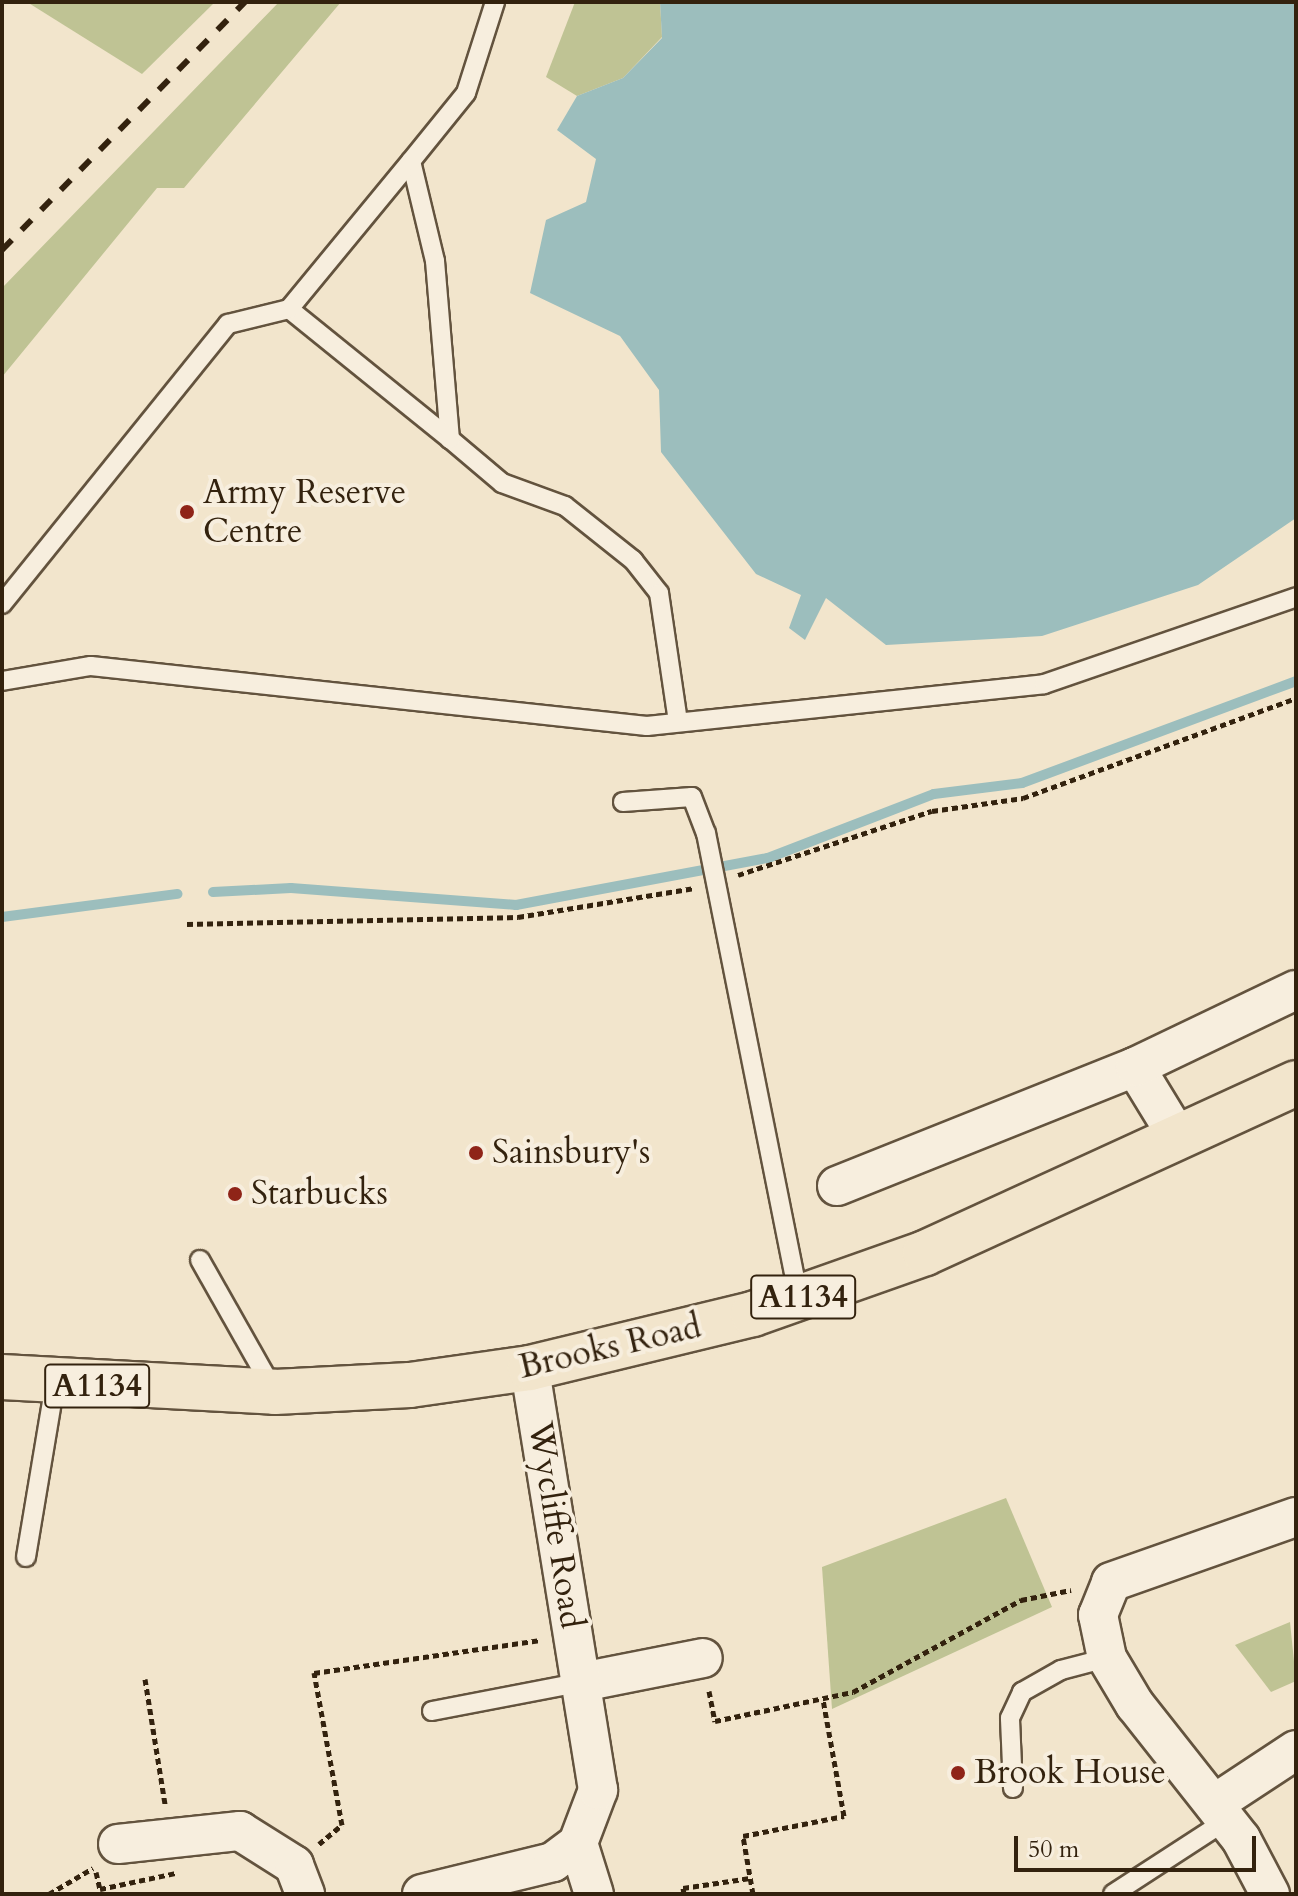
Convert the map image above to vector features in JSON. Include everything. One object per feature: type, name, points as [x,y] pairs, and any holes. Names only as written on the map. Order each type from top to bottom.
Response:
[{"type":"main road","name":"Brooks Road","points":[[4,1379],[55,1384],[275,1392],[410,1385],[530,1368],[800,1298],[938,1247],[1296,1083]]},
{"type":"street","points":[[837,1186],[1135,1067],[1296,990]]},
{"type":"street","points":[[1135,1067],[1179,1139]]},
{"type":"street","name":"Wycliffe Road","points":[[530,1368],[598,1790],[578,1843]]},
{"type":"street","points":[[1270,1894],[1220,1812],[1107,1658],[1098,1615],[1111,1582],[1296,1517]]},
{"type":"street","points":[[582,1682],[703,1658]]},
{"type":"street","points":[[1220,1812],[1296,1750]]},
{"type":"street","points":[[118,1844],[225,1827],[300,1879]]},
{"type":"street","points":[[422,1894],[528,1873],[578,1843],[594,1894]]},
{"type":"lane","points":[[2,604],[228,324],[289,309],[411,161],[466,93],[495,2]]},
{"type":"lane","points":[[411,161],[435,261],[450,439]]},
{"type":"lane","points":[[289,309],[502,483],[565,506],[633,560],[659,593],[678,722]]},
{"type":"lane","points":[[2,681],[91,666],[647,726],[1044,684],[1296,597]]},
{"type":"lane","points":[[623,802],[692,797],[706,833],[800,1298]]},
{"type":"lane","points":[[200,1260],[275,1392]]},
{"type":"lane","points":[[26,1557],[55,1384]]},
{"type":"lane","points":[[1013,1788],[1010,1718],[1022,1692],[1061,1670],[1107,1658]]},
{"type":"lane","points":[[432,1711],[582,1682]]},
{"type":"lane","points":[[1113,1894],[1220,1812]]},
{"type":"path","points":[[187,924],[518,917],[716,881],[932,811],[1023,798],[1296,698]]},
{"type":"path","points":[[703,1658],[715,1721],[853,1692],[1021,1600],[1111,1582]]},
{"type":"path","points":[[300,1879],[342,1825],[314,1673],[573,1633]]},
{"type":"path","points":[[753,1894],[743,1836],[844,1816],[823,1699]]},
{"type":"path","points":[[49,1894],[95,1867],[92,1848],[118,1844]]},
{"type":"path","points":[[684,1894],[683,1888],[750,1878]]},
{"type":"green space","points":[[27,2],[215,2],[142,74]]},
{"type":"green space","points":[[279,2],[341,2],[184,188],[157,188],[2,377],[2,288]]},
{"type":"green space","points":[[575,2],[660,2],[662,37],[623,78],[577,96],[546,77]]},
{"type":"green space","points":[[1006,1498],[1052,1607],[832,1709],[822,1567]]},
{"type":"green space","points":[[1290,1622],[1296,1681],[1271,1692],[1235,1645]]},
{"type":"water","points":[[660,2],[1296,2],[1296,518],[1198,585],[1042,636],[886,645],[826,598],[805,640],[789,628],[801,595],[756,574],[661,452],[659,390],[620,336],[530,293],[546,220],[586,202],[596,159],[557,130],[577,96],[623,78],[662,38]]},
{"type":"waterway","points":[[213,892],[291,888],[516,905],[768,858],[934,794],[1022,783],[1296,681]]},
{"type":"waterway","points":[[2,917],[177,894]]},
{"type":"railway","points":[[2,250],[245,2]]},
{"type":"place","name":"Army Reserve Centre","points":[[187,512]]},
{"type":"place","name":"Sainsbury's","points":[[476,1153]]},
{"type":"place","name":"Starbucks","points":[[235,1194]]},
{"type":"place","name":"Brook House","points":[[958,1773]]}]
